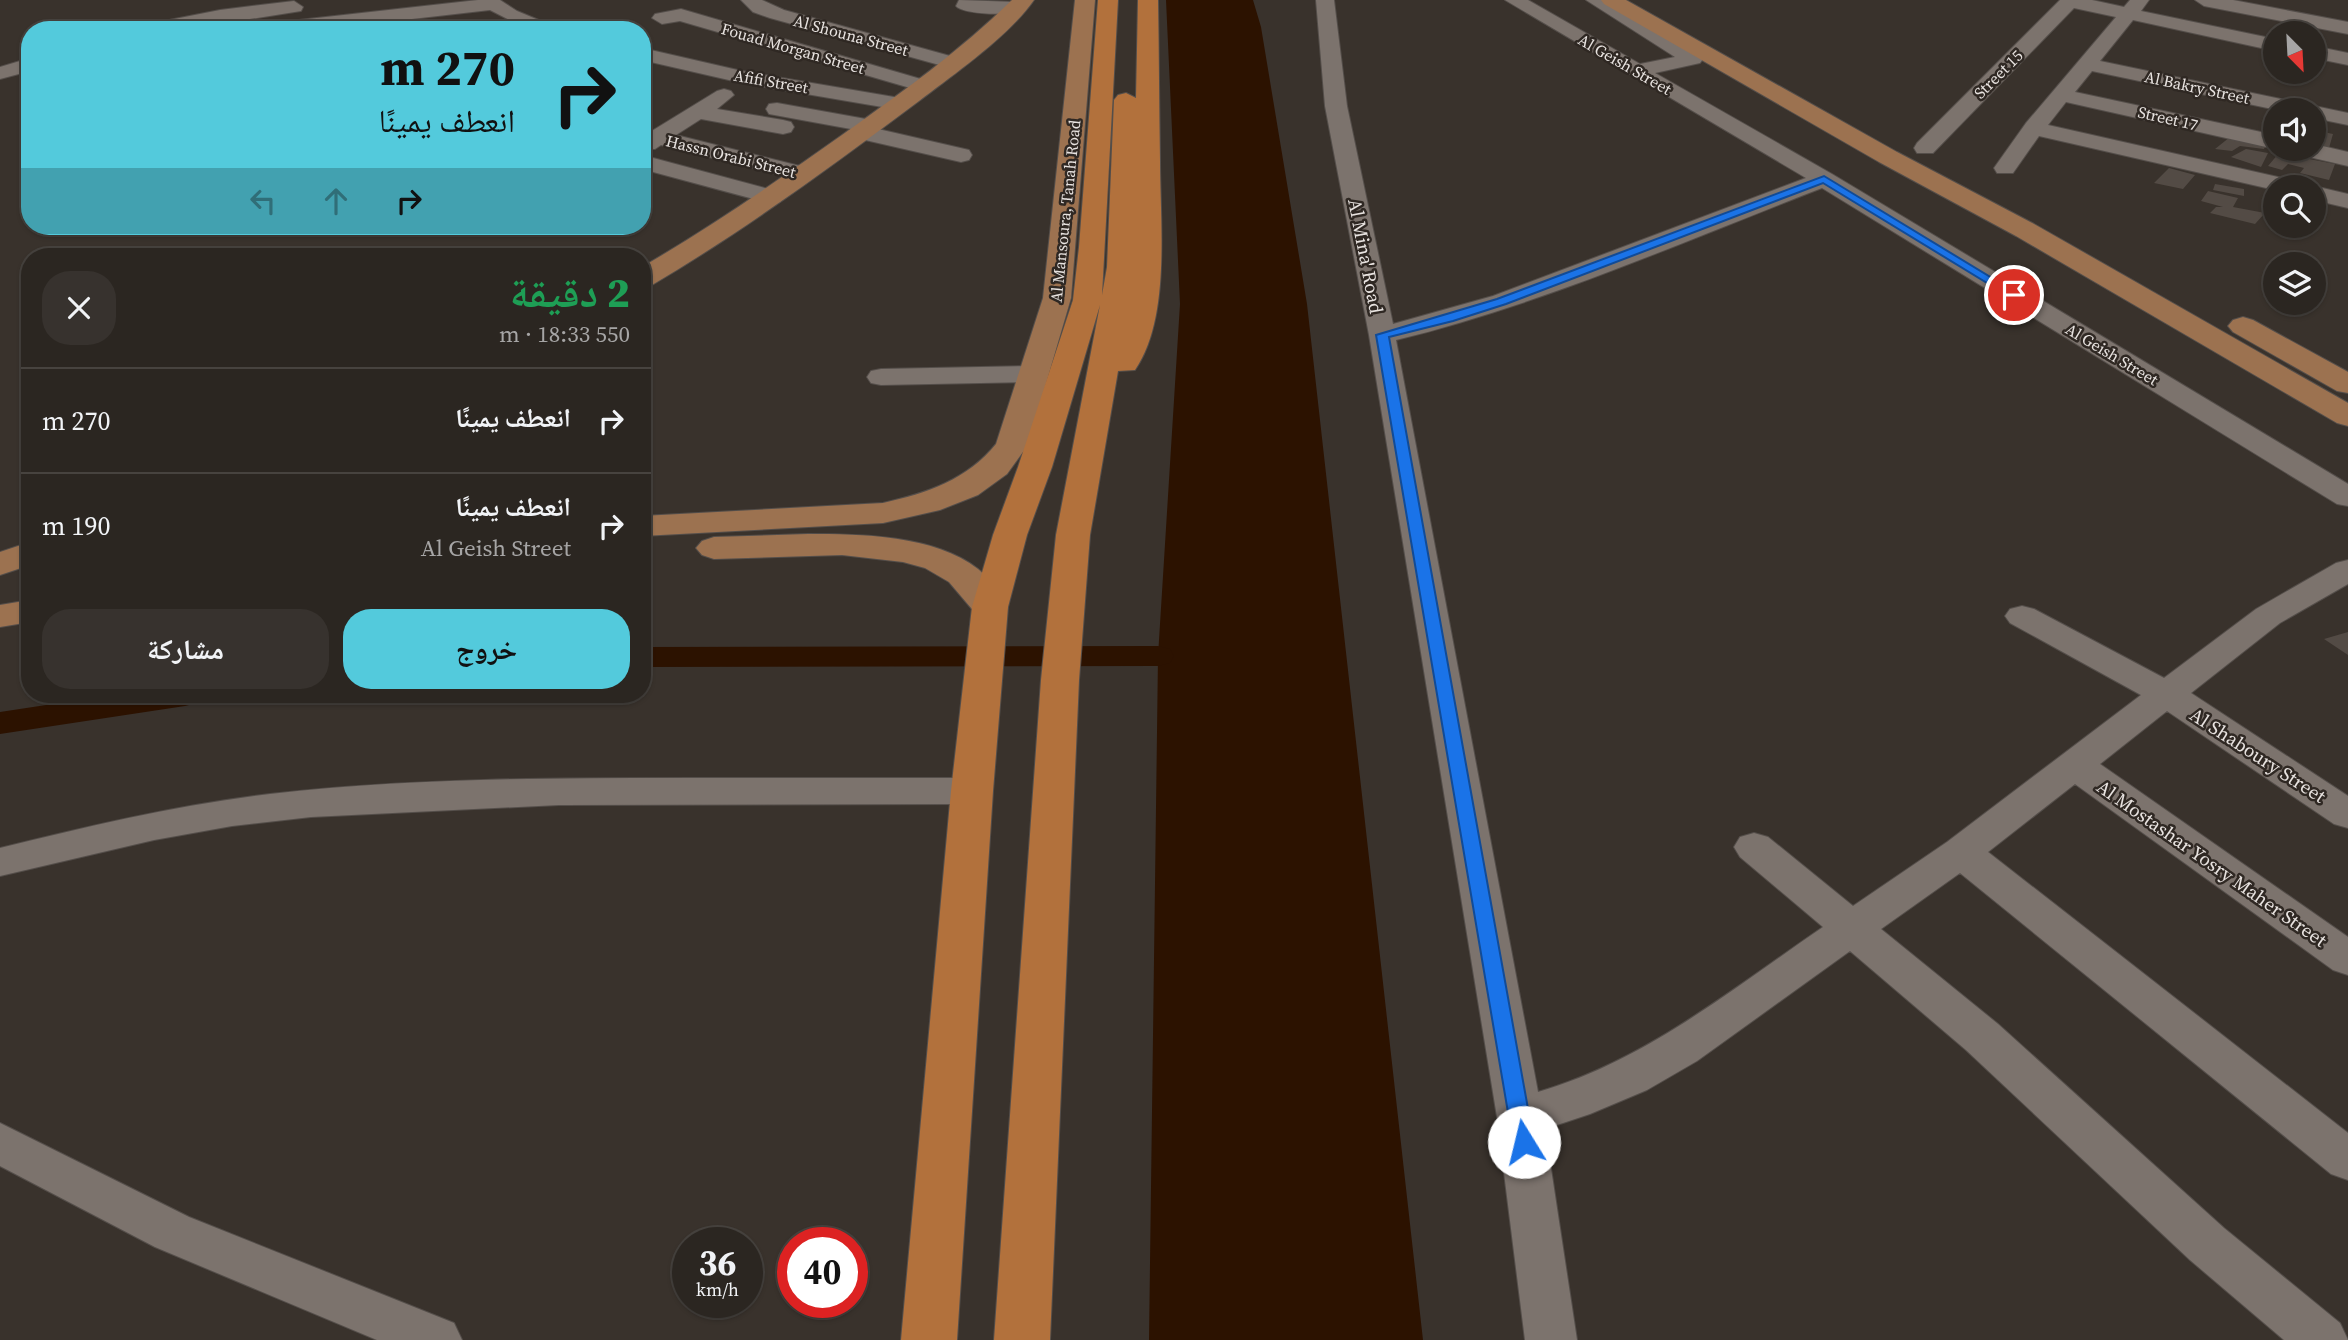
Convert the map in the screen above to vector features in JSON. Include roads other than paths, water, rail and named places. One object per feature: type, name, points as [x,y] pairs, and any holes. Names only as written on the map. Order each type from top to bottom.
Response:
[{"type":"highway","points":[[929,1340],[972,791],[990,611],[1049,375],[1087,300],[1091,273],[1108,0]]},
{"type":"highway","points":[[1022,1340],[1060,680],[1073,535],[1121,267],[1130,0]]},
{"type":"highway","points":[[1096,418],[1132,346],[1147,286],[1147,0]]},
{"type":"main road","name":"Al Mansoura, Tanah Road","points":[[651,526],[883,513],[928,503],[966,488],[995,467],[1012,445],[1049,375],[1049,328],[1060,280],[1086,0]]},
{"type":"main road","points":[[1611,0],[2348,416]]},
{"type":"main road","points":[[1629,0],[1953,183],[1996,215]]},
{"type":"main road","points":[[651,273],[772,197],[791,141],[829,155],[954,63],[1020,4]]},
{"type":"main road","points":[[1901,134],[2143,270]]},
{"type":"main road","points":[[2227,317],[2348,384]]},
{"type":"main road","points":[[651,549],[849,545],[892,549],[924,556],[953,568],[965,577],[990,611]]},
{"type":"main road","points":[[0,564],[21,556]]},
{"type":"main road","points":[[0,617],[21,613]]},
{"type":"street","points":[[968,0],[965,6],[1020,4]]},
{"type":"street","name":"Al Mina' Road","points":[[1325,0],[1336,106],[1382,335],[1520,1117],[1551,1340]]},
{"type":"street","name":"Al Geish Street","points":[[1514,0],[1824,179],[2348,497]]},
{"type":"street","points":[[1595,0],[1693,59],[1636,71]]},
{"type":"street","points":[[2204,0],[2348,28]]},
{"type":"street","points":[[2070,1],[2133,7],[2263,42]]},
{"type":"street","name":"Street 15","points":[[1925,148],[2070,1]]},
{"type":"street","points":[[336,21],[490,2],[521,21]]},
{"type":"street","points":[[195,21],[319,4]]},
{"type":"street","points":[[688,17],[755,4]]},
{"type":"street","name":"Al Shouna Street","points":[[755,4],[800,21],[954,63]]},
{"type":"street","points":[[2005,168],[2034,128],[2133,7]]},
{"type":"street","name":"Fouad Morgan Street","points":[[662,18],[674,15],[688,17],[924,86]]},
{"type":"street","points":[[690,65],[800,21]]},
{"type":"street","points":[[651,49],[712,24]]},
{"type":"street","points":[[1592,46],[1654,36]]},
{"type":"street","points":[[780,62],[803,51]]},
{"type":"street","points":[[2326,54],[2348,59]]},
{"type":"street","name":"Afifi Street","points":[[651,55],[900,104]]},
{"type":"street","name":"Al Bakry Street","points":[[2087,64],[2263,101]]},
{"type":"street","points":[[0,74],[21,67]]},
{"type":"street","points":[[0,94],[21,88]]},
{"type":"street","points":[[651,141],[724,95]]},
{"type":"street","points":[[828,109],[850,95]]},
{"type":"street","name":"Street 17","points":[[2062,95],[2263,139]]},
{"type":"street","points":[[698,112],[735,119],[791,141]]},
{"type":"street","points":[[2326,114],[2348,119]]},
{"type":"street","points":[[704,154],[735,119]]},
{"type":"street","points":[[2034,128],[2263,181]]},
{"type":"street","points":[[750,138],[791,141],[865,129],[961,155]]},
{"type":"street","name":"Hassn Orabi Street","points":[[651,142],[704,154],[791,141]]},
{"type":"street","points":[[2326,154],[2348,159]]},
{"type":"street","points":[[651,164],[772,197]]},
{"type":"street","points":[[1382,335],[1449,319],[1502,302],[1824,179]]},
{"type":"street","points":[[2326,195],[2348,201]]},
{"type":"street","points":[[881,377],[1049,375]]},
{"type":"street","points":[[1520,1117],[1574,1101],[1631,1077],[1681,1048],[1961,852],[2076,766],[2267,616],[2348,570]]},
{"type":"street","name":"Al Shaboury Street","points":[[2022,616],[2168,695],[2348,814]]},
{"type":"street","name":"Al Mostashar Yosry Maher Street","points":[[2076,766],[2348,959]]},
{"type":"street","points":[[0,862],[65,845],[198,818],[310,804],[517,793],[972,791]]},
{"type":"street","points":[[1754,847],[1983,1037],[2198,1236],[2322,1340]]},
{"type":"street","points":[[1961,852],[2348,1160]]},
{"type":"street","points":[[0,1143],[172,1232],[436,1340]]},
{"type":"waterway","points":[[651,657],[1158,656]]},
{"type":"waterway","points":[[0,723],[132,703]]}]
